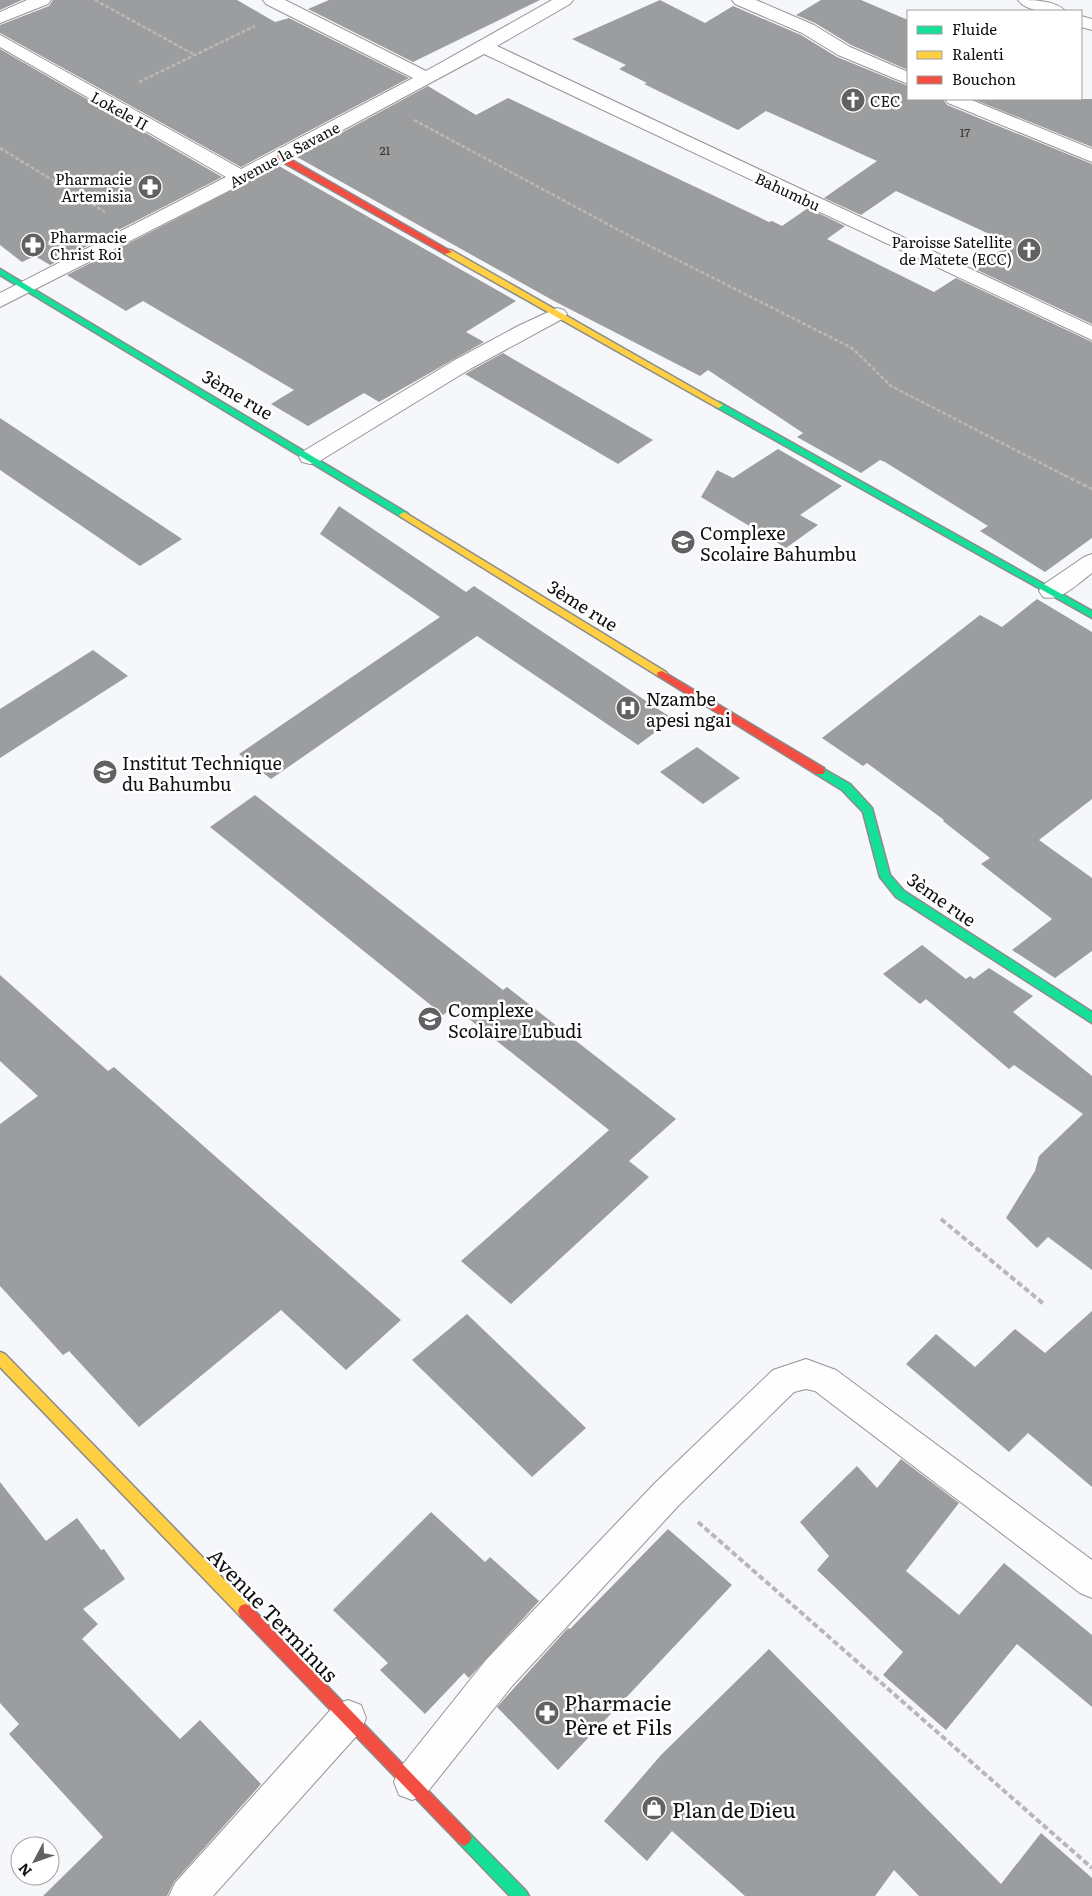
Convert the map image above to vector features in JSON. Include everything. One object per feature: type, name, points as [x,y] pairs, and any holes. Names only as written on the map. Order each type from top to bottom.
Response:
[{"type":"street","points":[[0,18],[42,0]]},
{"type":"street","points":[[272,0],[426,78]]},
{"type":"street","name":"Avenue la Savane","points":[[0,301],[380,104],[484,47],[564,0]]},
{"type":"street","points":[[741,0],[808,29],[844,52],[907,79]]},
{"type":"street","points":[[1027,0],[1053,10]]},
{"type":"street","name":"Lokele II","points":[[0,40],[102,100],[241,177]]},
{"type":"street","name":"Bahumbu","points":[[484,47],[1092,334]]},
{"type":"street","points":[[956,100],[1092,156]]},
{"type":"street","points":[[280,157],[1051,590],[1092,615]]},
{"type":"street","name":"3ème rue","points":[[0,271],[310,457],[846,786],[868,811],[885,877],[900,894],[1092,1018]]},
{"type":"street","points":[[310,457],[435,380],[557,314]]},
{"type":"street","points":[[1051,590],[1092,562]]},
{"type":"street","name":"Avenue Terminus","points":[[0,1358],[521,1896]]},
{"type":"street","points":[[412,1782],[499,1673],[667,1494],[784,1380],[806,1374],[825,1380],[1092,1581]]},
{"type":"street","points":[[188,1896],[348,1718]]},
{"type":"path","points":[[94,0],[194,54]]},
{"type":"path","points":[[102,100],[194,54],[291,10]]},
{"type":"path","points":[[380,104],[476,151],[626,234],[691,264],[852,348],[891,386],[1092,489]]},
{"type":"path","points":[[0,148],[135,230]]},
{"type":"path","points":[[941,1219],[1045,1305]]},
{"type":"path","points":[[667,1494],[1092,1868]]},
{"type":"building","points":[[0,0],[22,0],[0,10]]},
{"type":"building","points":[[53,0],[237,0],[275,22],[289,18],[409,78],[241,167],[0,33],[0,25],[49,6]]},
{"type":"building","points":[[329,0],[540,0],[413,62],[308,9]]},
{"type":"building","points":[[660,0],[705,23],[733,6],[801,35],[837,57],[907,86],[907,100],[944,100],[947,105],[1092,164],[1092,324],[973,268],[1011,244],[896,191],[861,215],[824,198],[877,161],[766,111],[738,130],[644,84],[647,83],[619,69],[626,65],[572,39]]},
{"type":"building","points":[[821,0],[861,0],[907,20],[907,70],[851,45],[815,23],[796,15]]},
{"type":"building","points":[[0,49],[222,177],[50,265],[35,256],[22,262],[0,245]]},
{"type":"building","points":[[428,86],[476,115],[508,98],[769,222],[772,221],[782,226],[808,208],[845,226],[827,239],[934,292],[956,278],[1092,342],[1092,538],[1045,572],[980,531],[988,526],[885,462],[880,460],[861,473],[797,437],[803,433],[708,370],[700,376],[554,301],[297,157]]},
{"type":"building","points":[[1092,99],[1092,147],[975,100]]},
{"type":"building","points":[[279,166],[516,301],[466,332],[484,342],[379,402],[364,393],[308,426],[271,404],[294,390],[143,301],[126,311],[67,275]]},
{"type":"building","points":[[503,353],[653,440],[618,464],[465,374]]},
{"type":"building","points":[[0,418],[182,539],[140,566],[0,470]]},
{"type":"building","points":[[778,449],[842,486],[800,515],[818,525],[786,548],[701,497],[717,470],[733,478]]},
{"type":"building","points":[[339,506],[466,592],[474,586],[673,719],[638,745],[477,636],[271,779],[239,754],[440,617],[320,534]]},
{"type":"building","points":[[1037,599],[1092,632],[1092,799],[1039,840],[1092,878],[1092,951],[1055,978],[1012,950],[1052,919],[981,864],[990,858],[944,820],[867,763],[863,766],[822,738],[980,615],[1002,627]]},
{"type":"building","points":[[93,650],[128,676],[0,758],[0,709]]},
{"type":"building","points":[[697,747],[740,778],[703,804],[660,772]]},
{"type":"building","points":[[255,795],[503,990],[507,987],[676,1119],[629,1161],[649,1177],[511,1304],[461,1261],[609,1130],[454,1007],[443,1015],[210,827]]},
{"type":"building","points":[[922,945],[966,979],[970,976],[974,979],[989,968],[1033,996],[1013,1012],[1092,1076],[1092,1270],[1048,1237],[1037,1248],[1006,1218],[1035,1171],[1039,1156],[1083,1114],[1014,1065],[1009,1069],[926,999],[920,1004],[883,974]]},
{"type":"building","points":[[0,975],[108,1071],[114,1067],[401,1320],[346,1370],[281,1310],[139,1427],[69,1351],[63,1355],[0,1286],[0,1124],[38,1096],[0,1061]]},
{"type":"building","points":[[1092,1311],[1092,1487],[1028,1433],[1009,1452],[906,1364],[936,1334],[975,1367],[1015,1329],[1045,1353]]},
{"type":"building","points":[[467,1314],[586,1428],[532,1477],[412,1360]]},
{"type":"building","points":[[901,1459],[959,1503],[906,1571],[959,1615],[1004,1563],[1092,1635],[1092,1707],[1017,1644],[946,1730],[883,1675],[903,1652],[817,1570],[829,1556],[800,1522],[857,1466],[877,1488]]},
{"type":"building","points":[[0,1482],[46,1541],[77,1518],[101,1550],[104,1549],[125,1579],[83,1609],[98,1624],[82,1639],[180,1739],[200,1720],[261,1784],[174,1882],[167,1896],[43,1896],[53,1886],[60,1886],[60,1879],[103,1837],[9,1734],[19,1724],[0,1703]]},
{"type":"building","points":[[431,1512],[485,1562],[490,1557],[539,1601],[469,1678],[464,1673],[425,1714],[380,1670],[388,1663],[333,1610]]},
{"type":"building","points":[[668,1529],[732,1585],[558,1770],[497,1707],[568,1628],[570,1629]]},
{"type":"building","points":[[769,1649],[1001,1884],[1041,1833],[1092,1878],[1092,1896],[919,1896],[894,1870],[875,1896],[745,1896],[672,1831],[647,1861],[604,1821],[661,1755]]},
{"type":"traffic: fast","points":[[0,271],[404,515]]},
{"type":"traffic: fast","points":[[719,405],[1092,615]]},
{"type":"traffic: fast","points":[[820,771],[846,787],[868,811],[885,877],[900,894],[1092,1018]]},
{"type":"traffic: fast","points":[[464,1838],[521,1896]]},
{"type":"traffic: slow","points":[[448,252],[719,405]]},
{"type":"traffic: slow","points":[[404,515],[662,674]]},
{"type":"traffic: slow","points":[[0,1358],[245,1611]]},
{"type":"traffic: jam","points":[[280,157],[448,252]]},
{"type":"traffic: jam","points":[[662,674],[820,771]]},
{"type":"traffic: jam","points":[[245,1611],[464,1838]]},
{"type":"place","name":"CEC","points":[[853,100]]},
{"type":"place","name":"Pharmacie Artemisia","points":[[150,187]]},
{"type":"place","name":"Pharmacie Christ Roi","points":[[33,245]]},
{"type":"place","name":"Paroisse Satellite de Matete (ECC)","points":[[1029,250]]},
{"type":"place","name":"Complexe Scolaire Bahumbu","points":[[683,542]]},
{"type":"place","name":"Nzambe apesi ngai","points":[[628,708]]},
{"type":"place","name":"Institut Technique du Bahumbu","points":[[105,772]]},
{"type":"place","name":"Complexe Scolaire Lubudi","points":[[430,1019]]},
{"type":"place","name":"Pharmacie Père et Fils","points":[[547,1713]]},
{"type":"place","name":"Plan de Dieu","points":[[654,1808]]}]
